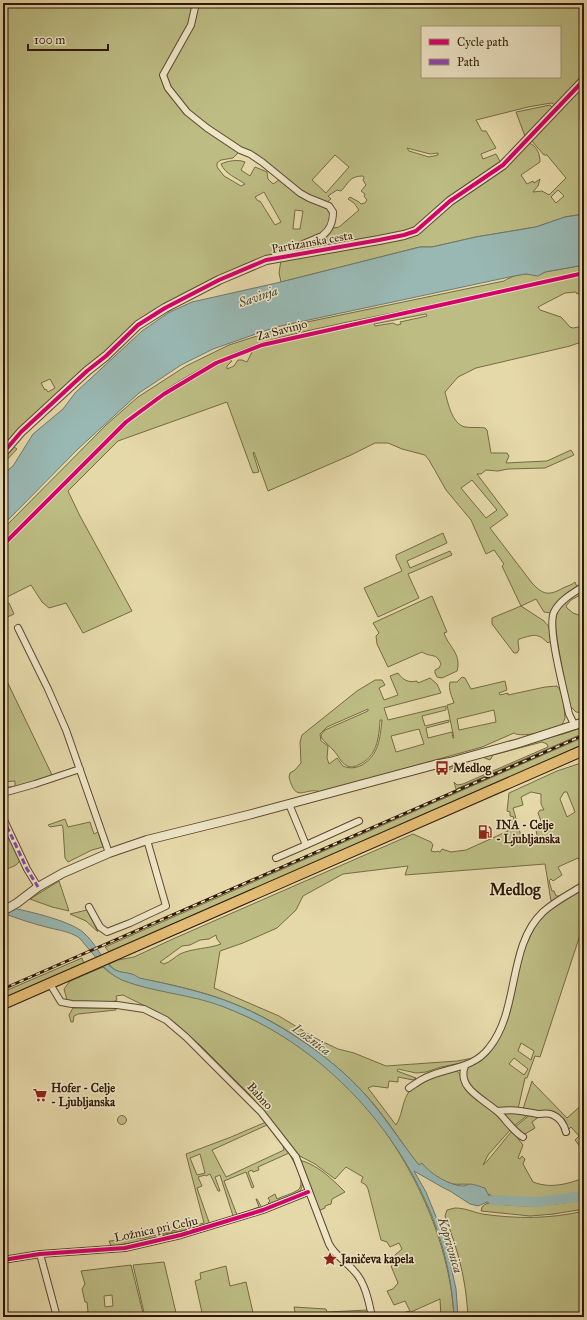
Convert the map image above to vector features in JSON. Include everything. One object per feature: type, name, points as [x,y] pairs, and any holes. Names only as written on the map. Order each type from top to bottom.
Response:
[{"type":"main road","points":[[3,1004],[584,750]]},
{"type":"street","name":"Partizanska cesta","points":[[3,453],[21,432],[44,410],[106,356],[138,325],[165,308],[219,280],[322,236],[328,231],[331,225],[333,218],[332,208],[309,198],[290,186],[262,162],[250,154],[240,150],[208,128],[187,112],[168,88],[163,75],[191,25],[196,3]]},
{"type":"street","name":"Partizanska cesta","points":[[267,260],[379,240],[416,231],[450,201],[503,165],[584,80]]},
{"type":"street","points":[[575,726],[569,714],[567,705],[553,636],[552,619],[556,607],[584,586]]},
{"type":"street","points":[[18,628],[66,730],[109,853]]},
{"type":"street","points":[[3,911],[38,887],[63,873],[109,853],[147,840],[458,760],[575,726],[584,722]]},
{"type":"street","points":[[3,793],[80,769]]},
{"type":"street","points":[[289,804],[306,845]]},
{"type":"street","points":[[3,818],[27,869],[38,887]]},
{"type":"street","points":[[276,858],[359,821]]},
{"type":"street","points":[[89,907],[100,927],[107,932],[166,906],[147,840]]},
{"type":"street","points":[[409,1088],[427,1077],[451,1068],[465,1066],[482,1055],[497,1037],[504,1022],[516,969],[523,948],[536,921],[544,911],[584,885]]},
{"type":"street","name":"Babno","points":[[50,984],[61,1002],[72,1004],[144,1008],[166,1020],[186,1037],[261,1112],[296,1157],[308,1192],[333,1253],[359,1277],[372,1317]]},
{"type":"street","points":[[465,1066],[462,1072],[466,1085],[479,1098],[497,1111],[517,1134],[523,1137]]},
{"type":"street","points":[[497,1111],[524,1110],[538,1114],[550,1113],[560,1119],[566,1132]]},
{"type":"street","name":"Ložnica pri Celju","points":[[3,1260],[40,1254],[125,1248],[181,1235],[263,1210],[308,1192]]},
{"type":"street","points":[[40,1254],[57,1317]]},
{"type":"green space","points":[[3,3],[194,3],[189,25],[162,72],[166,87],[180,104],[182,109],[207,130],[237,150],[238,153],[233,158],[221,160],[217,163],[217,167],[224,176],[241,186],[245,184],[228,173],[221,164],[233,161],[245,162],[241,170],[250,176],[255,167],[267,172],[268,179],[273,184],[279,180],[310,200],[330,210],[332,215],[328,229],[339,227],[359,210],[354,203],[348,199],[350,197],[361,204],[365,203],[367,200],[364,196],[365,194],[361,191],[366,185],[363,180],[363,176],[355,177],[350,180],[341,191],[337,190],[328,196],[331,199],[326,203],[309,196],[294,187],[265,161],[250,152],[243,150],[186,108],[167,83],[166,75],[192,26],[197,3],[584,3],[584,77],[559,104],[556,105],[551,103],[528,107],[476,120],[482,131],[486,131],[496,148],[481,154],[483,159],[496,154],[501,163],[445,202],[413,230],[379,239],[265,259],[194,289],[137,323],[28,422],[3,450]],"holes":[[[407,148],[430,154],[438,153],[438,155],[429,157],[409,151]],[[335,155],[349,167],[326,193],[312,180]],[[264,192],[281,222],[275,225],[260,201],[258,201],[255,197]],[[295,210],[303,211],[300,229],[293,229]],[[50,379],[55,388],[48,392],[41,383]]]},
{"type":"green space","points":[[584,84],[584,214],[565,217],[536,227],[476,237],[432,247],[420,247],[281,282],[279,273],[281,260],[404,237],[504,170],[529,143],[538,151],[540,162],[521,175],[527,184],[533,181],[534,183],[540,179],[538,186],[533,192],[542,191],[549,195],[566,178],[547,155],[544,155],[531,140]],"holes":[[[558,190],[564,196],[556,203],[551,197]]]},
{"type":"green space","points":[[550,105],[554,109],[526,139],[516,112]]},
{"type":"green space","points":[[584,265],[584,272],[282,337],[247,348],[214,362],[181,380],[133,414],[100,445],[3,544],[3,529],[106,425],[138,397],[186,366],[229,345],[288,326],[504,281],[520,275],[537,275],[545,272]]},
{"type":"green space","points":[[584,275],[584,291],[577,294],[576,292],[565,293],[538,307],[540,310],[561,317],[570,327],[573,328],[584,326],[584,341],[570,346],[476,368],[458,377],[445,392],[451,412],[457,422],[465,427],[485,428],[487,430],[491,453],[507,453],[509,456],[506,463],[547,461],[571,450],[574,455],[545,468],[508,469],[498,471],[486,470],[481,474],[477,474],[508,515],[490,528],[532,583],[546,593],[554,592],[575,582],[577,587],[561,598],[551,613],[544,612],[536,599],[521,606],[502,566],[504,564],[494,550],[486,554],[471,520],[446,490],[425,455],[402,449],[388,443],[375,443],[268,491],[254,452],[253,453],[259,472],[253,473],[227,402],[118,441],[68,491],[132,611],[83,633],[66,603],[49,608],[42,602],[31,585],[3,599],[3,547],[127,422],[165,394],[204,371],[229,360],[232,361],[227,366],[227,369],[234,366],[238,360],[247,362],[253,350],[291,338]],"holes":[[[426,314],[427,316],[400,322],[401,324],[397,325],[393,323],[375,326],[374,324]],[[472,480],[497,510],[486,518],[461,488]]]},
{"type":"green space","points":[[14,447],[17,449],[3,464],[3,459]]},
{"type":"green space","points":[[443,533],[447,543],[407,561],[410,568],[450,551],[452,555],[408,574],[419,598],[378,617],[364,588],[402,571],[396,555]]},
{"type":"green space","points":[[584,589],[584,593],[571,600],[566,606],[573,613],[584,617],[584,713],[576,712],[569,705],[554,625],[558,612],[564,603]]},
{"type":"green space","points":[[432,596],[447,632],[444,633],[446,638],[454,650],[458,660],[457,671],[442,678],[437,677],[435,670],[439,668],[441,664],[439,660],[422,652],[388,667],[377,644],[376,636],[379,633],[373,623]]},
{"type":"green space","points":[[9,603],[14,614],[3,619],[3,606]]},
{"type":"green space","points":[[521,606],[544,621],[549,627],[551,641],[548,643],[541,637],[535,635],[528,636],[519,639],[519,650],[517,653],[514,653],[492,624],[492,618]]},
{"type":"green space","points":[[3,673],[53,777],[3,791],[3,788],[15,786],[15,781],[3,782]]},
{"type":"green space","points":[[398,673],[406,680],[411,682],[417,681],[418,683],[430,678],[437,684],[441,693],[384,708],[388,720],[446,706],[446,710],[422,716],[425,726],[449,720],[449,722],[426,728],[428,738],[452,732],[454,738],[447,705],[454,703],[450,690],[450,682],[457,682],[462,677],[465,678],[471,689],[505,681],[507,690],[499,693],[500,695],[508,693],[508,695],[557,686],[562,697],[565,718],[561,725],[550,730],[523,735],[514,733],[482,747],[321,792],[310,791],[302,793],[295,790],[289,777],[290,773],[301,763],[300,742],[302,735],[357,691],[375,680],[382,680],[385,685],[379,688],[384,700],[398,695],[390,676]],"holes":[[[368,709],[368,711],[325,730],[321,735],[322,739],[343,763],[352,767],[364,762],[373,752],[378,740],[380,720],[382,720],[378,746],[372,756],[362,765],[353,768],[343,766],[337,758],[329,764],[327,758],[328,746],[321,741],[320,734],[327,727]],[[494,710],[496,722],[459,730],[457,719]],[[419,729],[424,744],[396,752],[391,736]]]},
{"type":"green space","points":[[584,727],[584,733],[456,789],[454,782],[457,785],[463,784],[548,747],[547,744],[542,742],[493,755],[490,760],[482,757],[462,763],[449,770],[448,768],[462,761]]},
{"type":"green space","points":[[584,737],[584,746],[110,953],[105,947]]},
{"type":"green space","points":[[584,762],[584,846],[582,847],[584,850],[584,870],[578,858],[558,867],[562,875],[553,881],[551,879],[549,881],[552,891],[554,891],[556,896],[559,896],[560,898],[551,901],[545,864],[405,875],[408,866],[343,874],[303,896],[296,910],[277,928],[220,951],[214,988],[279,1016],[315,1038],[338,1049],[354,1053],[386,1066],[457,1061],[473,1058],[466,1062],[441,1067],[426,1072],[416,1073],[398,1069],[397,1071],[416,1078],[413,1080],[398,1077],[398,1082],[389,1081],[388,1088],[373,1086],[368,1088],[396,1125],[400,1118],[404,1102],[411,1089],[428,1078],[456,1070],[511,1129],[488,1155],[483,1165],[512,1131],[523,1145],[518,1158],[520,1159],[522,1156],[525,1159],[523,1164],[533,1182],[546,1185],[559,1185],[584,1178],[584,1192],[562,1197],[515,1199],[493,1196],[469,1184],[453,1184],[443,1181],[427,1171],[414,1160],[377,1108],[349,1078],[300,1039],[264,1017],[227,1001],[194,990],[138,978],[131,974],[119,972],[112,968],[109,964],[118,960],[134,957],[413,834],[431,842],[433,845],[431,851],[440,852],[442,849],[451,852],[466,850],[508,831],[510,822],[512,822],[514,817],[510,816],[510,812],[507,811],[509,793],[557,771]],"holes":[[[531,792],[541,794],[541,804],[544,810],[540,810],[538,813],[541,821],[536,830],[538,840],[532,843],[532,841],[523,843],[513,808],[523,805],[521,797]],[[564,792],[567,792],[575,812],[567,817],[560,799]],[[216,935],[221,944],[185,952],[164,964],[160,962],[182,946],[190,945],[200,940],[209,939]]]},
{"type":"green space","points":[[65,819],[68,827],[90,822],[94,834],[98,832],[103,847],[92,850],[68,862],[65,858],[62,825],[50,827],[48,825]]},
{"type":"green space","points":[[3,836],[9,838],[20,860],[10,868],[3,870]]},
{"type":"green space","points":[[59,881],[69,911],[30,899]]},
{"type":"green space","points":[[584,887],[584,923],[540,1057],[535,1056],[527,1078],[525,1078],[518,1109],[496,1108],[489,1104],[467,1082],[465,1070],[495,1044],[504,1028],[524,950],[537,921],[546,911]],"holes":[[[521,1043],[534,1051],[531,1060],[518,1051]],[[514,1058],[528,1069],[524,1075],[509,1064]]]},
{"type":"green space","points":[[87,910],[98,932],[86,921],[70,914]]},
{"type":"green space","points":[[82,958],[84,964],[3,1000],[3,992]]},
{"type":"green space","points":[[103,967],[118,978],[127,982],[206,1000],[251,1019],[277,1032],[313,1056],[350,1089],[374,1116],[395,1146],[414,1179],[429,1212],[442,1247],[450,1282],[454,1317],[441,1317],[440,1299],[411,1312],[411,1314],[399,1315],[410,1311],[405,1301],[394,1305],[387,1291],[393,1289],[398,1283],[391,1266],[398,1263],[395,1255],[402,1249],[399,1243],[390,1247],[387,1242],[381,1240],[368,1189],[366,1185],[361,1182],[363,1177],[346,1167],[335,1179],[315,1164],[296,1154],[279,1130],[251,1096],[200,1045],[175,1023],[161,1014],[123,995],[116,996],[117,1000],[113,1002],[70,1002],[67,1000],[64,989],[70,981]]},
{"type":"green space","points":[[73,1008],[116,1008],[116,1010],[78,1014],[74,1016],[73,1022],[71,1022],[69,1015]]},
{"type":"green space","points":[[532,1081],[567,1118],[584,1103],[584,1152],[575,1140],[579,1136],[571,1127],[569,1129],[563,1121],[539,1112],[523,1109]]},
{"type":"green space","points":[[503,1112],[530,1113],[514,1126],[502,1114]]},
{"type":"green space","points":[[532,1113],[540,1116],[532,1122],[535,1128],[525,1134],[518,1132],[514,1128]]},
{"type":"green space","points":[[122,1115],[127,1120],[122,1125],[117,1120]]},
{"type":"green space","points":[[266,1122],[284,1145],[291,1155],[297,1166],[301,1175],[302,1184],[300,1191],[270,1205],[268,1203],[270,1201],[268,1198],[275,1194],[277,1199],[298,1190],[300,1187],[300,1177],[289,1153],[258,1167],[259,1170],[253,1172],[252,1170],[248,1172],[254,1187],[252,1188],[246,1172],[224,1181],[237,1215],[259,1207],[256,1199],[262,1208],[234,1219],[220,1175],[215,1177],[220,1191],[218,1191],[210,1174],[198,1177],[202,1186],[197,1188],[210,1225],[165,1234],[155,1239],[111,1246],[109,1241],[144,1238],[204,1223],[186,1154]],"holes":[[[267,1125],[283,1146],[284,1150],[226,1177],[212,1150]],[[200,1154],[205,1173],[197,1175],[190,1158]]]},
{"type":"green space","points":[[299,1160],[318,1168],[345,1192],[332,1199],[331,1204],[318,1211]]},
{"type":"green space","points":[[584,1198],[584,1209],[554,1214],[530,1216],[481,1211],[484,1205],[490,1203],[516,1206],[535,1206],[565,1203]]},
{"type":"green space","points":[[455,1208],[466,1209],[482,1214],[508,1217],[559,1216],[584,1211],[584,1317],[468,1317],[461,1265],[445,1216],[447,1210]]},
{"type":"green space","points":[[164,1262],[177,1317],[145,1317],[133,1265]]},
{"type":"green space","points":[[131,1265],[144,1317],[60,1317],[88,1312],[87,1302],[85,1302],[82,1289],[85,1284],[81,1271]],"holes":[[[112,1295],[113,1306],[105,1307],[104,1296]]]},
{"type":"green space","points":[[226,1266],[230,1286],[246,1282],[254,1317],[203,1317],[195,1281],[201,1279],[200,1273]]},
{"type":"green space","points":[[294,1307],[326,1309],[327,1312],[368,1310],[369,1317],[296,1317]]},
{"type":"water","name":"Savinja","points":[[584,214],[584,265],[545,272],[538,276],[526,274],[514,276],[276,327],[213,349],[181,365],[139,393],[78,449],[3,525],[3,474],[13,466],[33,434],[63,409],[75,393],[142,331],[168,313],[192,302],[281,282],[420,247],[432,247],[476,237],[536,227],[565,217]]},
{"type":"water","points":[[3,906],[46,916],[77,928],[88,937],[104,959],[117,971],[132,974],[139,978],[192,990],[224,1000],[261,1016],[299,1038],[334,1064],[363,1092],[378,1109],[419,1165],[422,1163],[435,1175],[452,1184],[463,1186],[470,1184],[475,1185],[485,1188],[489,1196],[504,1198],[507,1204],[487,1202],[478,1206],[470,1204],[414,1171],[426,1192],[445,1239],[456,1289],[458,1317],[454,1317],[447,1267],[433,1219],[411,1172],[383,1129],[350,1090],[311,1056],[269,1028],[224,1007],[186,996],[147,988],[122,980],[111,974],[78,937],[68,932],[32,923],[3,913]]},
{"type":"waterway","name":"Ložnica","points":[[493,1200],[538,1202],[584,1196]]},
{"type":"railway","points":[[3,989],[584,735]]},
{"type":"marked path","points":[[3,818],[27,869],[38,887]]},
{"type":"cycle path","points":[[3,453],[21,432],[87,371],[106,356],[138,325],[165,308],[219,280],[266,260],[379,240],[416,231],[450,201],[503,165],[584,80]]},
{"type":"cycle path","name":"Za Savinjo","points":[[3,545],[126,422],[164,394],[216,363],[262,345],[584,273]]},
{"type":"cycle path","points":[[3,1260],[40,1254],[125,1248],[181,1235],[263,1210],[308,1192]]},
{"type":"place","name":"Medlog","points":[[442,768]]},
{"type":"place","name":"INA - Celje - Ljubljanska","points":[[485,832]]},
{"type":"place","name":"Hofer - Celje - Ljubljanska","points":[[40,1095]]},
{"type":"place","name":"Janičeva kapela","points":[[330,1259]]},
{"type":"district","name":"Medlog","points":[[515,889]]},
{"type":"water label","name":"Koprivnica","points":[[451,1245]]}]
